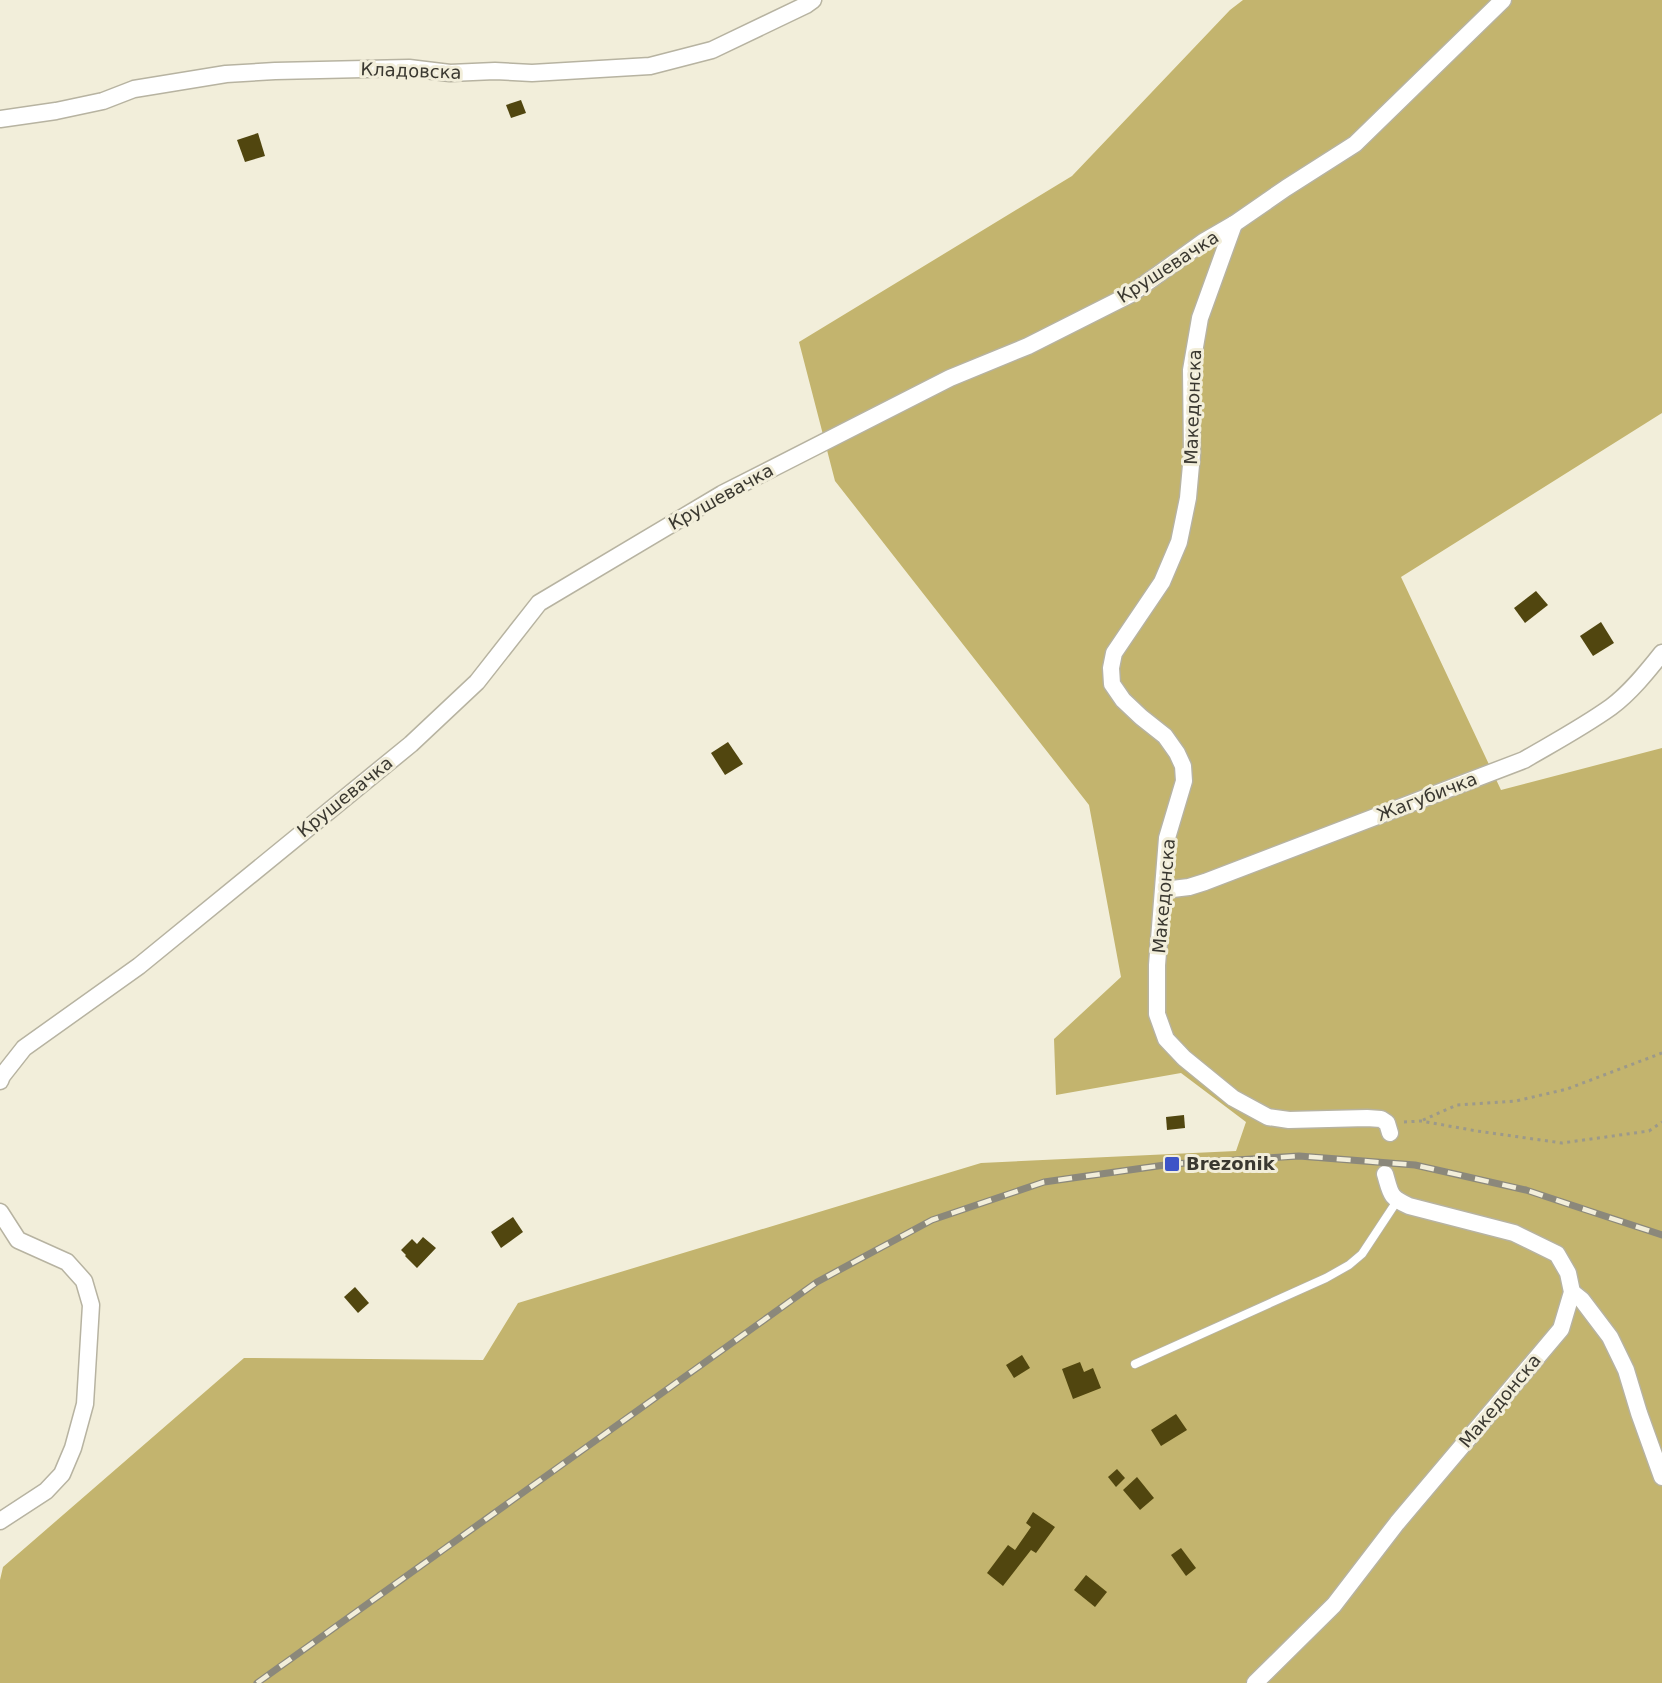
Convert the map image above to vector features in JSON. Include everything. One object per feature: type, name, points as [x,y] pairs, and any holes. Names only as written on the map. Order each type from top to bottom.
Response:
[{"type":"street","name":"Кладовска","points":[[0,119],[103,101],[134,89],[226,74],[409,68],[450,73],[495,71],[532,73],[650,66],[711,50],[813,0]]},
{"type":"street","name":"Крушевачка","points":[[0,1081],[24,1048],[139,966],[411,744],[477,682],[539,603],[722,494],[950,378],[1028,346],[1131,294],[1203,242],[1355,144],[1503,0]]},
{"type":"street","name":"Македонска","points":[[1234,224],[1200,318],[1191,370],[1192,454],[1188,498],[1179,542],[1162,582],[1114,653],[1111,668],[1112,684],[1123,700],[1166,736],[1183,766],[1184,781],[1167,838],[1157,965],[1158,1014],[1166,1040],[1184,1058],[1233,1098],[1268,1117],[1289,1120],[1381,1119],[1388,1128]]},
{"type":"street","name":"Жагубичка","points":[[1164,890],[1189,887],[1204,882],[1524,760],[1612,705],[1649,670],[1662,653]]},
{"type":"street","points":[[1385,1174],[1391,1196],[1397,1201],[1515,1233],[1557,1254],[1568,1273],[1572,1292],[1582,1300],[1610,1337],[1626,1370],[1662,1478]]},
{"type":"street","points":[[0,1212],[18,1240],[67,1262],[84,1281],[91,1305],[85,1404],[73,1448],[62,1474],[46,1491],[0,1521]]},
{"type":"street","name":"Македонска","points":[[1255,1683],[1334,1605],[1397,1523],[1561,1329],[1572,1292]]},
{"type":"lane","points":[[1135,1364],[1350,1265],[1362,1254],[1397,1201]]},
{"type":"path","points":[[1388,1128],[1421,1121],[1457,1105],[1516,1101],[1567,1089],[1662,1053]]},
{"type":"path","points":[[1421,1121],[1562,1143],[1649,1131],[1662,1122]]},
{"type":"shaded area","points":[[1243,0],[1662,0],[1662,413],[1401,577],[1501,790],[1662,748],[1662,1683],[0,1683],[0,1580],[3,1567],[244,1358],[483,1360],[518,1303],[981,1163],[1236,1151],[1246,1122],[1181,1073],[1056,1095],[1054,1039],[1121,977],[1089,805],[835,481],[799,342],[1072,176],[1230,10]]},
{"type":"building","points":[[521,100],[526,113],[511,118],[506,105]]},
{"type":"building","points":[[258,133],[265,156],[245,162],[237,140]]},
{"type":"building","points":[[1536,591],[1548,605],[1525,623],[1514,608]]},
{"type":"building","points":[[1601,622],[1614,643],[1593,656],[1580,636]]},
{"type":"building","points":[[728,742],[743,764],[725,775],[711,753]]},
{"type":"building","points":[[1184,1115],[1185,1128],[1167,1130],[1166,1117]]},
{"type":"building","points":[[513,1217],[523,1232],[501,1248],[491,1232]]},
{"type":"building","points":[[423,1237],[436,1248],[417,1268],[401,1250],[412,1239],[417,1244]]},
{"type":"building","points":[[355,1287],[369,1303],[358,1313],[344,1297]]},
{"type":"building","points":[[1022,1355],[1030,1368],[1014,1378],[1006,1365]]},
{"type":"building","points":[[1080,1362],[1084,1372],[1093,1368],[1101,1388],[1073,1399],[1062,1369]]},
{"type":"building","points":[[1176,1414],[1187,1430],[1161,1446],[1151,1430]]},
{"type":"building","points":[[1117,1469],[1125,1478],[1116,1487],[1108,1477]]},
{"type":"building","points":[[1137,1477],[1154,1498],[1140,1510],[1123,1490]]},
{"type":"building","points":[[1033,1512],[1055,1527],[1036,1553],[1031,1550],[1003,1586],[987,1573],[1008,1545],[1015,1550],[1031,1527],[1026,1523]]},
{"type":"building","points":[[1181,1548],[1196,1568],[1186,1576],[1171,1555]]},
{"type":"building","points":[[1086,1575],[1107,1592],[1095,1607],[1074,1590]]},
{"type":"railway","points":[[257,1683],[817,1282],[932,1220],[1044,1182],[1172,1164],[1299,1156],[1415,1165],[1526,1190],[1662,1235]]},
{"type":"place","name":"Brezonik","points":[[1172,1164]]}]
